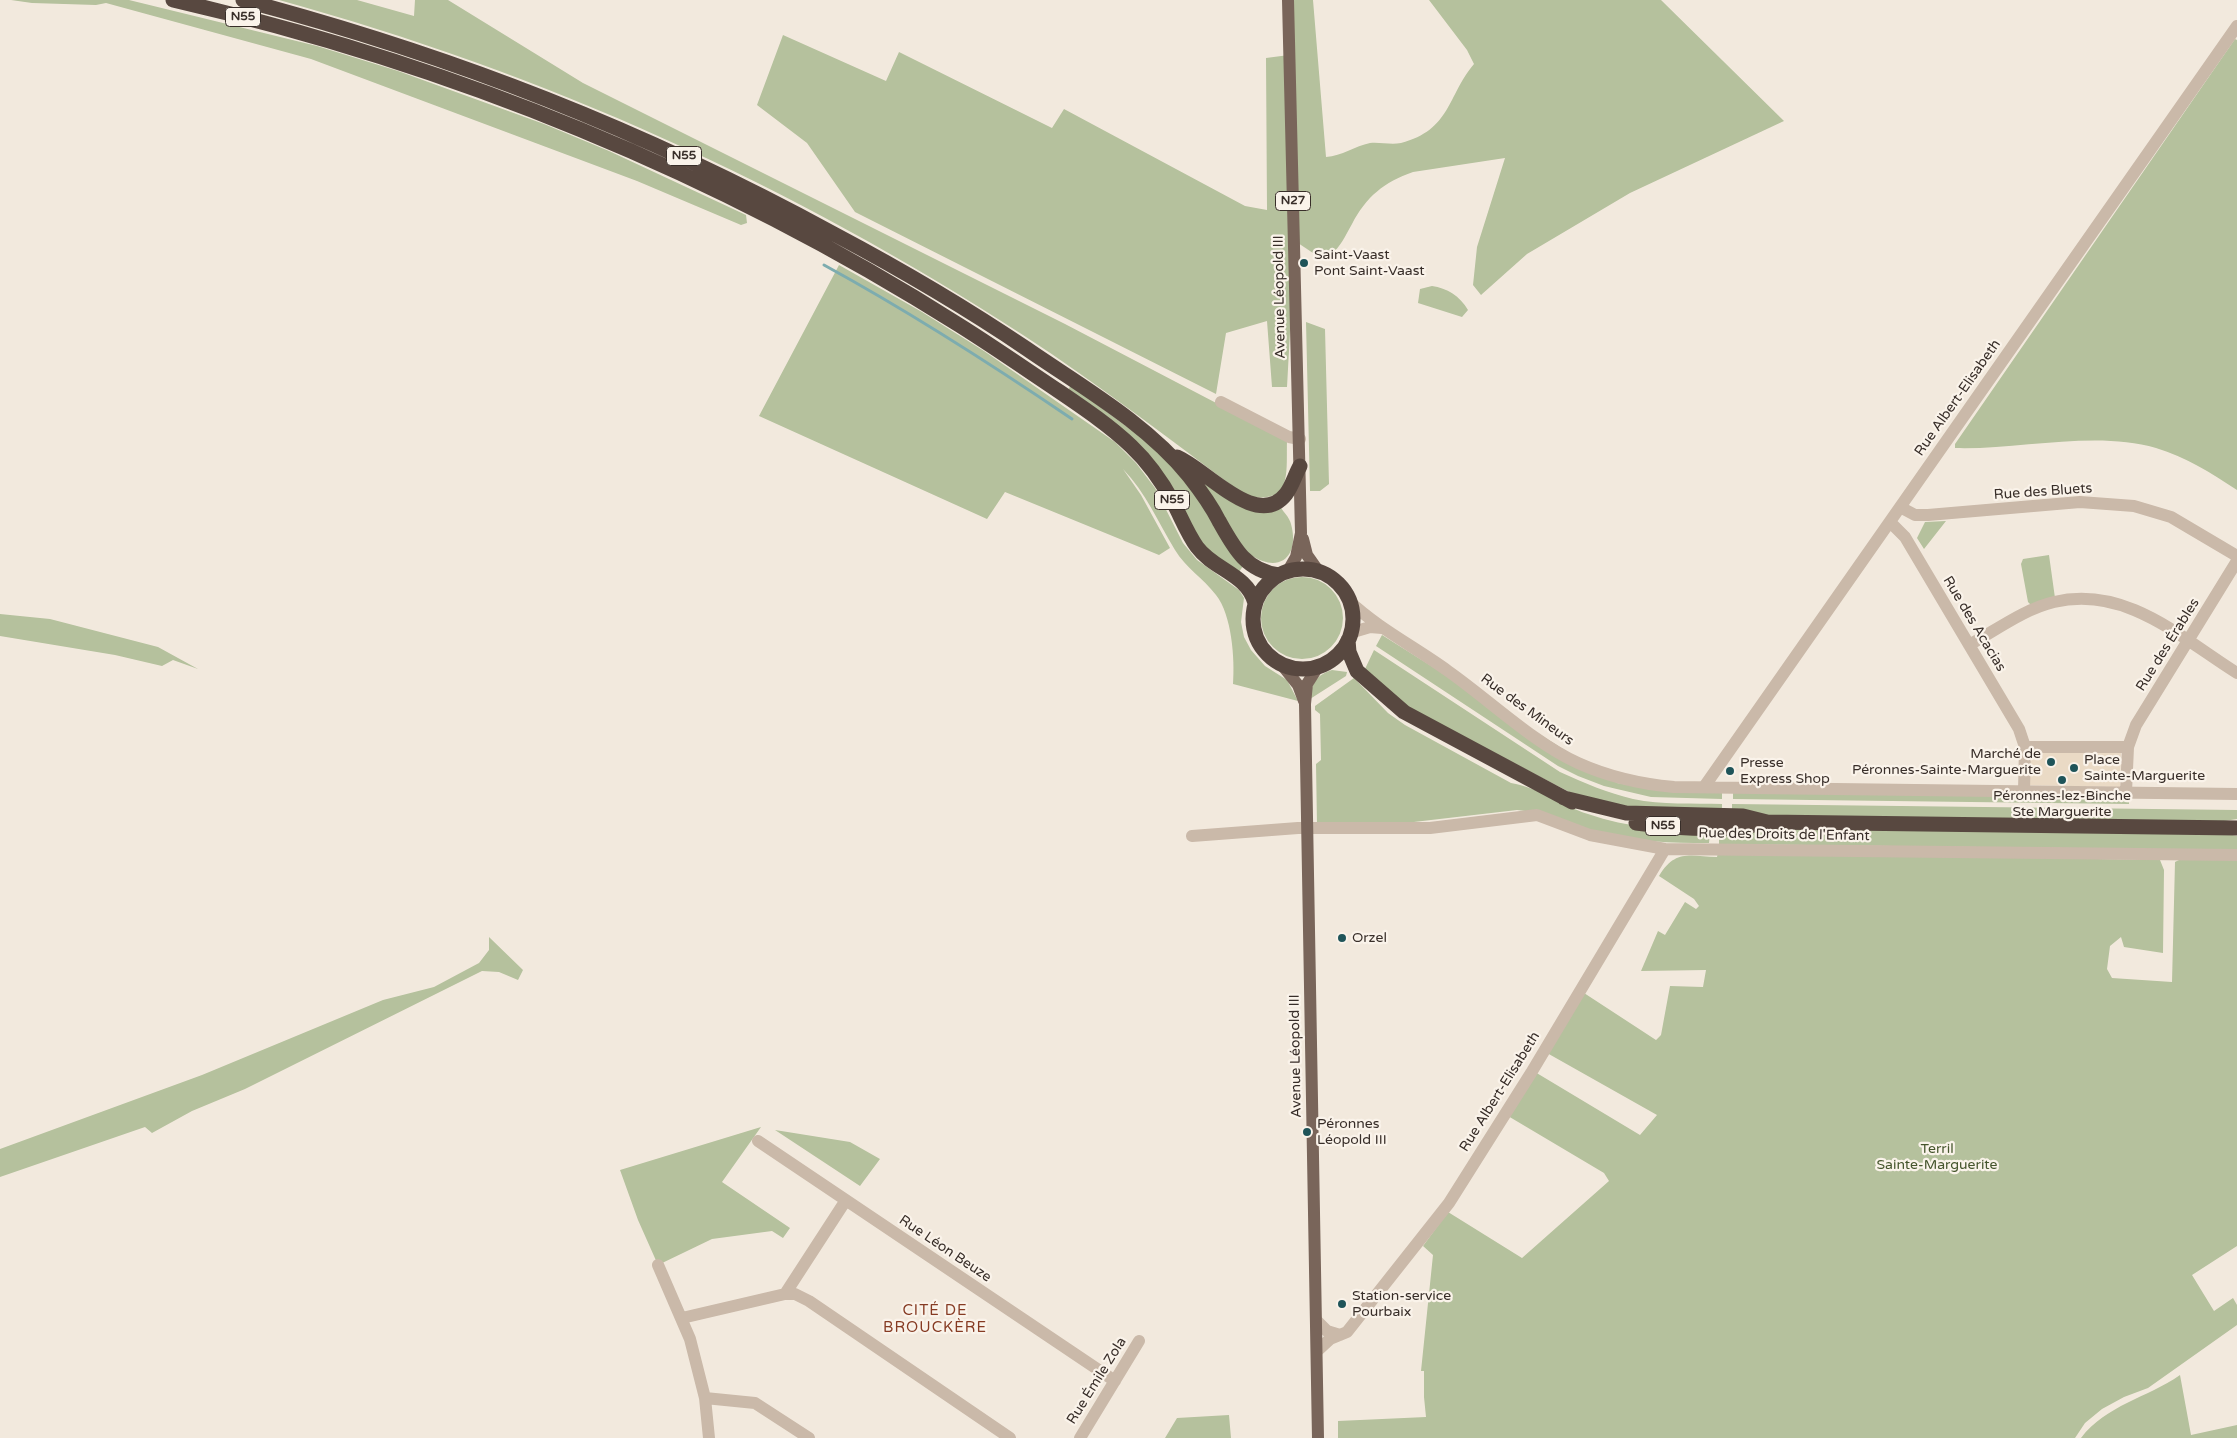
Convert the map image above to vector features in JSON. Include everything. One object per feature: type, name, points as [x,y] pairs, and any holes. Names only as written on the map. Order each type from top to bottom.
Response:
[{"type":"highway","name":"N55","points":[[173,0],[320,38],[400,63],[558,120],[700,183],[865,269],[997,349],[1119,436],[1140,455],[1160,482],[1200,551],[1242,581],[1250,590],[1255,603]]},
{"type":"highway","name":"N55","points":[[243,0],[315,19],[486,75],[632,133],[712,169],[935,290],[1088,391],[1136,426],[1169,454],[1205,498],[1231,544],[1242,559],[1267,574],[1283,573]]},
{"type":"highway","points":[[1169,454],[1189,462],[1244,502],[1259,506],[1271,505],[1286,494],[1300,466]]},
{"type":"highway","name":"N27","points":[[1282,665],[1265,651],[1254,632],[1252,618],[1255,603],[1268,582],[1283,573],[1298,569],[1319,572],[1337,583],[1349,600]]},
{"type":"highway","points":[[1349,600],[1352,617],[1349,637]]},
{"type":"highway","name":"N55","points":[[1349,637],[1349,652],[1357,671],[1404,712],[1564,798],[1626,813],[1664,816],[1736,816],[1767,822],[2237,828]]},
{"type":"highway","name":"N27","points":[[1322,664],[1340,652],[1349,637]]},
{"type":"highway","name":"N55","points":[[1322,664],[1357,671]]},
{"type":"highway","points":[[1282,665],[1303,669],[1322,664]]},
{"type":"main road","name":"Avenue Léopold III","points":[[1283,573],[1296,557],[1301,533],[1288,0]]},
{"type":"main road","name":"Avenue Léopold III","points":[[1301,533],[1307,555],[1319,572]]},
{"type":"main road","name":"Avenue Léopold III","points":[[1318,1438],[1318,1352],[1305,704],[1307,684],[1322,664]]},
{"type":"main road","name":"Avenue Léopold III","points":[[1282,665],[1298,685],[1305,704]]},
{"type":"street","name":"Rue Albert-Elisabeth","points":[[1704,787],[2237,26]]},
{"type":"street","points":[[1220,402],[1289,437],[1300,439]]},
{"type":"street","name":"Rue des Bluets","points":[[1900,507],[1915,515],[1928,516],[2080,502],[2134,506],[2171,517],[2237,556]]},
{"type":"street","name":"Rue des Acacias","points":[[1890,522],[1905,537],[2019,729],[2025,747]]},
{"type":"street","name":"Rue des Érables","points":[[2128,747],[2136,725],[2237,560]]},
{"type":"street","points":[[1969,645],[2037,608],[2054,602],[2089,599],[2104,600],[2145,614],[2237,673]]},
{"type":"street","name":"Rue des Mineurs","points":[[1349,600],[1382,628],[1447,670],[1548,745],[1577,763],[1613,777],[1643,784],[1704,787],[2237,794]]},
{"type":"street","points":[[1349,637],[1370,627],[1382,628]]},
{"type":"street","points":[[2024,791],[2025,747],[2128,747],[2126,792]]},
{"type":"street","name":"Rue des Droits de l'Enfant","points":[[1192,836],[1306,828],[1430,828],[1537,815],[1590,835],[1665,849],[2237,855]]},
{"type":"street","name":"Rue Albert-Elisabeth","points":[[1318,1352],[1324,1344],[1347,1332],[1449,1203],[1526,1081],[1665,849]]},
{"type":"street","name":"Rue Léon Beuze","points":[[758,1140],[1115,1381]]},
{"type":"street","points":[[785,1294],[846,1200]]},
{"type":"street","points":[[658,1265],[690,1339],[705,1398],[709,1438]]},
{"type":"street","points":[[682,1318],[785,1294],[795,1294],[809,1301],[1010,1438]]},
{"type":"street","points":[[1317,1321],[1327,1331],[1340,1335]]},
{"type":"street","name":"Rue Émile Zola","points":[[1080,1438],[1140,1340]]},
{"type":"street","points":[[705,1398],[755,1403],[809,1438]]},
{"type":"green space","points":[[11,0],[129,0],[317,46],[398,71],[544,124],[609,151],[746,215],[747,223],[741,225],[637,181],[311,59],[106,3],[96,5],[32,3]]},
{"type":"green space","points":[[279,0],[357,0],[414,16],[415,0],[448,0],[583,83],[1065,324],[1287,440],[1287,464],[1284,484],[1272,496],[1261,498],[1246,496],[1108,394],[1023,335],[936,281],[847,230],[756,182],[664,139],[570,99],[475,62],[378,29]]},
{"type":"green space","points":[[1288,0],[1313,0],[1326,157],[1338,155],[1370,143],[1397,144],[1417,137],[1430,130],[1446,111],[1465,76],[1474,64],[1467,50],[1429,0],[1661,0],[1784,121],[1630,193],[1527,254],[1481,295],[1473,285],[1477,247],[1505,158],[1413,172],[1403,176],[1385,186],[1370,198],[1357,214],[1340,245],[1330,255],[1316,255],[1295,241],[1287,387],[1272,387],[1267,321],[1226,333],[1216,394],[855,212],[807,143],[757,105],[783,35],[886,81],[899,52],[1052,128],[1064,109],[1245,206],[1267,210],[1266,58],[1289,55]]},
{"type":"green space","points":[[2235,39],[2237,40],[2237,490],[2178,456],[2156,448],[2133,443],[2083,441],[1955,448],[1955,444]]},
{"type":"green space","points":[[839,265],[922,312],[984,351],[1115,442],[1136,463],[1155,488],[1183,543],[1197,560],[1239,590],[1244,598],[1241,622],[1244,637],[1251,650],[1265,666],[1287,680],[1298,701],[1233,684],[1231,638],[1226,614],[1221,604],[1211,589],[1179,556],[1145,498],[1123,469],[1141,495],[1170,548],[1159,555],[1005,492],[987,519],[759,416]]},
{"type":"green space","points":[[1432,286],[1453,294],[1468,310],[1462,317],[1418,303],[1420,289]]},
{"type":"green space","points":[[1306,322],[1325,329],[1329,484],[1320,491],[1310,491]]},
{"type":"green space","points":[[1071,385],[1154,447],[1192,488],[1243,566],[1239,572],[1211,553],[1202,544],[1177,499],[1068,390]]},
{"type":"green space","points":[[1187,464],[1227,494],[1278,504],[1288,517],[1293,536],[1290,553],[1285,559],[1270,563],[1251,555],[1249,556]]},
{"type":"green space","points":[[1946,521],[1924,549],[1917,538],[1925,522]]},
{"type":"green space","points":[[2049,555],[2055,598],[2031,605],[2028,602],[2021,564],[2023,559]]},
{"type":"green space","points":[[1302,577],[1318,580],[1331,589],[1340,602],[1343,618],[1340,634],[1331,647],[1318,656],[1302,659],[1286,656],[1273,647],[1264,634],[1261,618],[1264,602],[1273,589],[1286,580]]},
{"type":"green space","points":[[0,614],[50,619],[158,647],[198,669],[173,660],[162,666],[115,655],[0,636]]},
{"type":"green space","points":[[1382,635],[1617,783],[1662,791],[1722,792],[1722,799],[1651,797],[1604,786],[1578,776],[1558,766],[1376,646]]},
{"type":"green space","points":[[1374,650],[1560,772],[1614,794],[1633,799],[1666,803],[1722,804],[1722,813],[1651,811],[1577,796],[1406,707],[1365,669]]},
{"type":"green space","points":[[1332,670],[1347,672],[1346,676],[1310,699],[1316,680],[1322,674]]},
{"type":"green space","points":[[1354,678],[1388,713],[1405,725],[1511,783],[1531,788],[1578,811],[1603,819],[1648,828],[1710,833],[1709,843],[1625,838],[1598,832],[1548,816],[1517,810],[1388,825],[1317,825],[1316,764],[1321,760],[1320,714],[1315,710],[1315,706]]},
{"type":"green space","points":[[1733,792],[2129,798],[2129,804],[1733,799]]},
{"type":"green space","points":[[1732,804],[2237,810],[2237,819],[2218,822],[1760,816],[1732,813]]},
{"type":"green space","points":[[1785,828],[2223,833],[2237,836],[2237,850],[1719,844],[1719,830]]},
{"type":"green space","name":"Terril Sainte-Marguerite","points":[[1718,853],[2160,860],[2164,870],[2163,953],[2124,947],[2121,937],[2110,946],[2107,969],[2112,978],[2172,982],[2175,862],[2179,860],[2237,859],[2237,1246],[2192,1275],[2214,1311],[2233,1298],[2237,1305],[2237,1325],[2148,1388],[2124,1397],[2102,1409],[2085,1423],[2075,1438],[1338,1438],[1338,1421],[1426,1417],[1424,1371],[1421,1371],[1433,1255],[1423,1246],[1448,1212],[1522,1258],[1609,1181],[1604,1173],[1508,1116],[1535,1072],[1640,1135],[1657,1115],[1547,1053],[1584,993],[1656,1040],[1661,1035],[1670,986],[1703,987],[1706,970],[1641,971],[1658,931],[1665,935],[1685,902],[1696,909],[1699,906],[1694,899],[1659,876],[1671,861],[1677,858],[1691,855],[1717,857]]},
{"type":"green space","points":[[489,937],[523,970],[518,980],[499,972],[482,971],[245,1089],[192,1111],[152,1133],[145,1127],[0,1177],[0,1149],[202,1075],[383,1000],[434,987],[479,963],[489,950]]},
{"type":"green space","points":[[761,1127],[722,1182],[790,1228],[783,1238],[772,1231],[712,1239],[658,1265],[638,1220],[620,1170]]},
{"type":"green space","points":[[775,1130],[850,1142],[880,1159],[860,1186]]},
{"type":"green space","points":[[2180,1375],[2191,1435],[2237,1425],[2237,1438],[2081,1438],[2102,1417]]},
{"type":"green space","points":[[1229,1415],[1231,1438],[1165,1438],[1177,1418]]},
{"type":"shaded area","name":"Place Sainte-Marguerite","points":[[2028,749],[2121,750],[2120,787],[2027,785]]},
{"type":"waterway","points":[[824,265],[950,339],[1072,419]]},
{"type":"place","name":"Saint-Vaast Pont Saint-Vaast","points":[[1304,263]]},
{"type":"place","name":"Marché de Péronnes-Sainte-Marguerite","points":[[2051,762]]},
{"type":"place","name":"Place Sainte-Marguerite","points":[[2074,768]]},
{"type":"place","name":"Presse Express Shop","points":[[1730,771]]},
{"type":"place","name":"Péronnes-lez-Binche Ste Marguerite","points":[[2062,780]]},
{"type":"place","name":"Orzel","points":[[1342,938]]},
{"type":"place","name":"Péronnes Léopold III","points":[[1307,1132]]},
{"type":"place","name":"Station-service Pourbaix","points":[[1342,1304]]},
{"type":"district","name":"CITÉ DE BROUCKÈRE","points":[[935,1320]]}]
